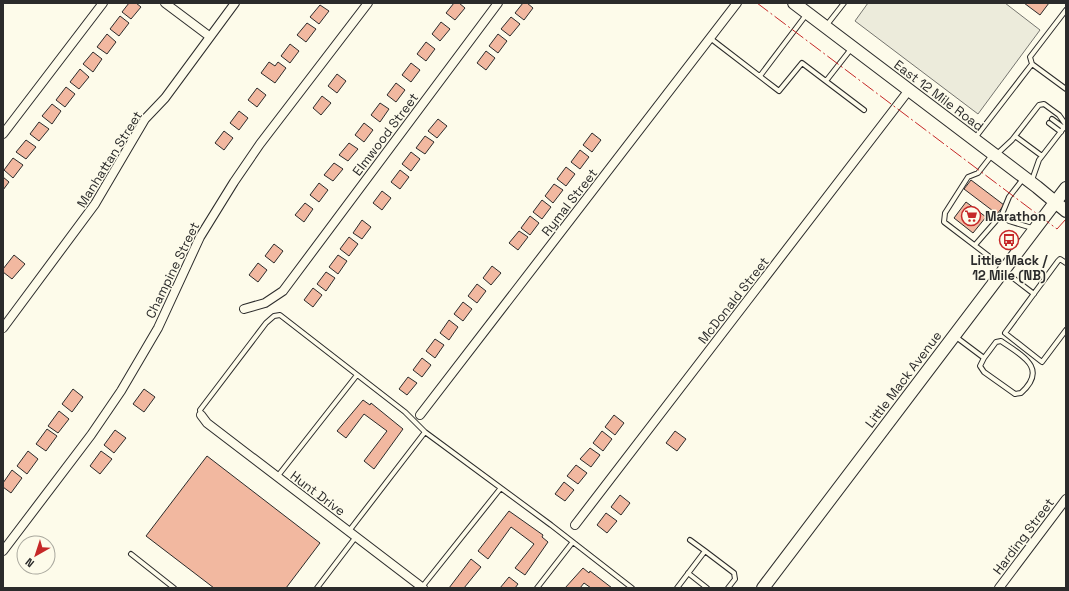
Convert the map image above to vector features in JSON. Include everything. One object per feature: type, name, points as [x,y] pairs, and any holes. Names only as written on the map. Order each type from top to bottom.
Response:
[{"type":"main road","name":"East 12 Mile Road","points":[[794,3],[1028,180],[1066,211]]},
{"type":"main road","name":"Little Mack Avenue","points":[[763,588],[1066,188]]},
{"type":"street","points":[[3,134],[103,3]]},
{"type":"street","points":[[165,3],[209,36]]},
{"type":"street","name":"Manhattan Street","points":[[3,328],[78,229],[95,204],[145,119],[165,98],[209,36],[235,3]]},
{"type":"street","name":"Champine Street","points":[[3,551],[91,435],[121,391],[158,328],[200,237],[234,182],[260,144],[368,3]]},
{"type":"street","name":"Elmwood Street","points":[[244,309],[265,303],[275,298],[292,280],[498,3]]},
{"type":"street","name":"Rymal Street","points":[[420,416],[737,3]]},
{"type":"street","name":"McDonald Street","points":[[575,525],[909,90]]},
{"type":"street","name":"Hunt Drive","points":[[201,415],[207,423],[277,478],[423,588]]},
{"type":"street","name":"Harding Street","points":[[999,588],[1066,499]]},
{"type":"lane","points":[[825,27],[844,3]]},
{"type":"lane","points":[[1066,10],[1030,56],[1032,64],[1066,89]]},
{"type":"lane","points":[[760,76],[808,13]]},
{"type":"lane","points":[[710,38],[779,91],[802,63],[864,110]]},
{"type":"lane","points":[[826,81],[853,47]]},
{"type":"lane","points":[[974,139],[1032,64]]},
{"type":"lane","points":[[1034,294],[975,245],[944,222],[944,217],[968,177],[978,173],[994,155],[1015,136],[1039,105],[1044,104],[1059,115],[1064,128]]},
{"type":"lane","points":[[1036,109],[1042,110]]},
{"type":"lane","points":[[1032,114],[1038,115]]},
{"type":"lane","points":[[1052,119],[1064,128]]},
{"type":"lane","points":[[1049,123],[1064,128]]},
{"type":"lane","points":[[975,245],[1002,214],[1009,197],[1028,180],[1042,156],[1064,128]]},
{"type":"lane","points":[[1015,136],[1042,156]]},
{"type":"lane","points":[[1002,214],[1009,221],[1035,229]]},
{"type":"lane","points":[[1066,263],[1060,259],[1058,261],[1005,333],[1042,362],[1066,330]]},
{"type":"lane","points":[[201,415],[200,410],[266,323],[274,316],[280,315],[405,412],[426,432],[500,489],[551,525],[572,543],[632,588]]},
{"type":"lane","points":[[954,335],[984,358]]},
{"type":"lane","points":[[1001,341],[1030,364],[1033,370],[1032,380],[1021,394],[1015,394],[984,372],[980,366],[984,358],[996,342],[1001,341]]},
{"type":"lane","points":[[277,478],[357,375]]},
{"type":"lane","points":[[349,532],[426,432]]},
{"type":"lane","points":[[423,588],[500,489]]},
{"type":"lane","points":[[317,588],[355,538]]},
{"type":"lane","points":[[690,540],[734,573],[735,579],[728,588]]},
{"type":"lane","points":[[537,588],[572,543]]},
{"type":"lane","points":[[677,588],[705,551]]},
{"type":"lane","points":[[131,554],[174,588]]},
{"type":"lane","points":[[688,573],[707,588]]},
{"type":"shaded area","points":[[868,3],[1005,3],[1040,30],[978,114],[855,21]]},
{"type":"building","points":[[129,3],[136,3],[141,7],[131,19],[122,12]]},
{"type":"building","points":[[454,3],[459,3],[465,8],[455,20],[446,13]]},
{"type":"building","points":[[523,3],[527,3],[533,8],[524,20],[515,13]]},
{"type":"building","points":[[1024,3],[1049,3],[1040,15]]},
{"type":"building","points":[[320,5],[329,11],[319,24],[310,17]]},
{"type":"building","points":[[120,16],[129,23],[119,36],[110,29]]},
{"type":"building","points":[[511,17],[520,24],[510,36],[501,29]]},
{"type":"building","points":[[441,22],[450,29],[440,41],[432,34]]},
{"type":"building","points":[[307,23],[316,29],[306,42],[297,35]]},
{"type":"building","points":[[107,34],[116,42],[107,54],[97,47]]},
{"type":"building","points":[[498,34],[507,41],[498,53],[489,46]]},
{"type":"building","points":[[426,42],[435,49],[426,61],[417,54]]},
{"type":"building","points":[[290,44],[299,51],[290,63],[281,56]]},
{"type":"building","points":[[486,51],[495,58],[486,70],[477,63]]},
{"type":"building","points":[[93,52],[102,59],[93,72],[83,64]]},
{"type":"building","points":[[269,62],[275,66],[278,62],[286,68],[275,83],[261,73]]},
{"type":"building","points":[[411,63],[420,70],[411,82],[402,75]]},
{"type":"building","points":[[80,69],[89,77],[79,89],[70,82]]},
{"type":"building","points":[[337,74],[346,81],[337,93],[328,86]]},
{"type":"building","points":[[396,83],[405,90],[396,102],[387,95]]},
{"type":"building","points":[[66,87],[75,94],[65,107],[56,100]]},
{"type":"building","points":[[257,88],[266,95],[257,107],[248,100]]},
{"type":"building","points":[[322,96],[331,103],[321,115],[313,108]]},
{"type":"building","points":[[380,103],[389,109],[380,122],[371,115]]},
{"type":"building","points":[[52,104],[61,111],[52,124],[42,116]]},
{"type":"building","points":[[239,111],[248,118],[239,130],[230,123]]},
{"type":"building","points":[[438,119],[447,126],[437,138],[428,131]]},
{"type":"building","points":[[39,122],[49,129],[39,141],[30,134]]},
{"type":"building","points":[[364,123],[373,130],[364,142],[355,135]]},
{"type":"building","points":[[224,131],[233,138],[224,150],[215,143]]},
{"type":"building","points":[[592,133],[601,140],[592,152],[583,145]]},
{"type":"building","points":[[425,136],[434,142],[425,154],[416,148]]},
{"type":"building","points":[[26,140],[36,147],[26,159],[16,152]]},
{"type":"building","points":[[349,143],[358,149],[348,161],[339,155]]},
{"type":"building","points":[[580,150],[589,157],[580,169],[571,162]]},
{"type":"building","points":[[411,152],[420,159],[411,171],[402,164]]},
{"type":"building","points":[[13,158],[23,165],[13,178],[4,170]]},
{"type":"building","points":[[334,163],[343,169],[333,181],[324,175]]},
{"type":"building","points":[[566,167],[575,174],[566,186],[557,179]]},
{"type":"building","points":[[400,170],[409,177],[400,189],[391,182]]},
{"type":"building","points":[[3,177],[9,182],[3,190]]},
{"type":"building","points":[[971,180],[1004,205],[997,214],[964,189]]},
{"type":"building","points":[[319,183],[328,190],[319,202],[310,195]]},
{"type":"building","points":[[554,184],[563,190],[553,203],[545,196]]},
{"type":"building","points":[[382,191],[391,198],[382,210],[373,203]]},
{"type":"building","points":[[542,200],[551,207],[542,219],[533,212]]},
{"type":"building","points":[[966,202],[986,217],[973,233],[954,218]]},
{"type":"building","points":[[305,203],[313,209],[304,222],[295,215]]},
{"type":"building","points":[[530,216],[539,223],[530,235],[521,228]]},
{"type":"building","points":[[362,220],[371,227],[362,239],[353,233]]},
{"type":"building","points":[[519,231],[528,237],[518,250],[509,243]]},
{"type":"building","points":[[349,237],[358,244],[349,256],[340,249]]},
{"type":"building","points":[[274,244],[283,251],[274,263],[265,256]]},
{"type":"building","points":[[14,255],[25,264],[12,279],[3,272],[3,269]]},
{"type":"building","points":[[338,255],[347,261],[338,274],[329,267]]},
{"type":"building","points":[[258,263],[267,270],[258,282],[249,275]]},
{"type":"building","points":[[492,266],[501,273],[491,285],[483,278]]},
{"type":"building","points":[[326,272],[335,278],[326,291],[317,284]]},
{"type":"building","points":[[477,284],[486,291],[477,303],[468,296]]},
{"type":"building","points":[[313,288],[322,295],[313,307],[304,300]]},
{"type":"building","points":[[463,302],[472,309],[463,321],[454,314]]},
{"type":"building","points":[[449,320],[458,327],[449,340],[440,333]]},
{"type":"building","points":[[435,339],[444,345],[435,358],[426,351]]},
{"type":"building","points":[[422,358],[431,365],[422,377],[413,370]]},
{"type":"building","points":[[408,377],[417,383],[407,395],[399,389]]},
{"type":"building","points":[[73,389],[83,397],[72,412],[62,404]]},
{"type":"building","points":[[144,389],[155,397],[144,412],[133,404]]},
{"type":"building","points":[[363,400],[370,405],[371,403],[403,429],[374,469],[364,461],[387,431],[364,414],[346,438],[337,431]]},
{"type":"building","points":[[59,411],[69,419],[58,433],[48,426]]},
{"type":"building","points":[[614,415],[624,423],[615,435],[605,427]]},
{"type":"building","points":[[47,429],[57,436],[46,451],[36,444]]},
{"type":"building","points":[[115,430],[126,438],[114,453],[104,445]]},
{"type":"building","points":[[602,431],[612,439],[603,451],[593,443]]},
{"type":"building","points":[[675,431],[686,439],[677,451],[666,443]]},
{"type":"building","points":[[590,448],[600,455],[591,467],[580,459]]},
{"type":"building","points":[[28,451],[38,459],[27,474],[17,466]]},
{"type":"building","points":[[101,451],[112,459],[100,474],[90,466]]},
{"type":"building","points":[[207,456],[320,543],[286,588],[214,588],[146,536]]},
{"type":"building","points":[[576,465],[587,473],[578,484],[567,476]]},
{"type":"building","points":[[12,470],[22,478],[11,493],[3,487],[3,483]]},
{"type":"building","points":[[564,482],[574,490],[565,501],[555,494]]},
{"type":"building","points":[[620,495],[630,503],[621,515],[611,507]]},
{"type":"building","points":[[509,511],[543,535],[542,537],[548,542],[525,575],[515,568],[534,544],[511,527],[488,559],[478,551]]},
{"type":"building","points":[[606,513],[617,521],[607,533],[597,525]]},
{"type":"building","points":[[471,559],[481,567],[464,588],[449,588]]},
{"type":"building","points":[[583,568],[589,573],[590,571],[612,588],[591,588],[584,583],[580,588],[565,588]]},
{"type":"building","points":[[509,577],[518,584],[515,588],[500,588]]},
{"type":"power","points":[[757,3],[1057,229],[1066,219]]},
{"type":"place","name":"Marathon","points":[[971,216]]},
{"type":"place","name":"Little Mack / 12 Mile (NB)","points":[[1009,240]]}]
